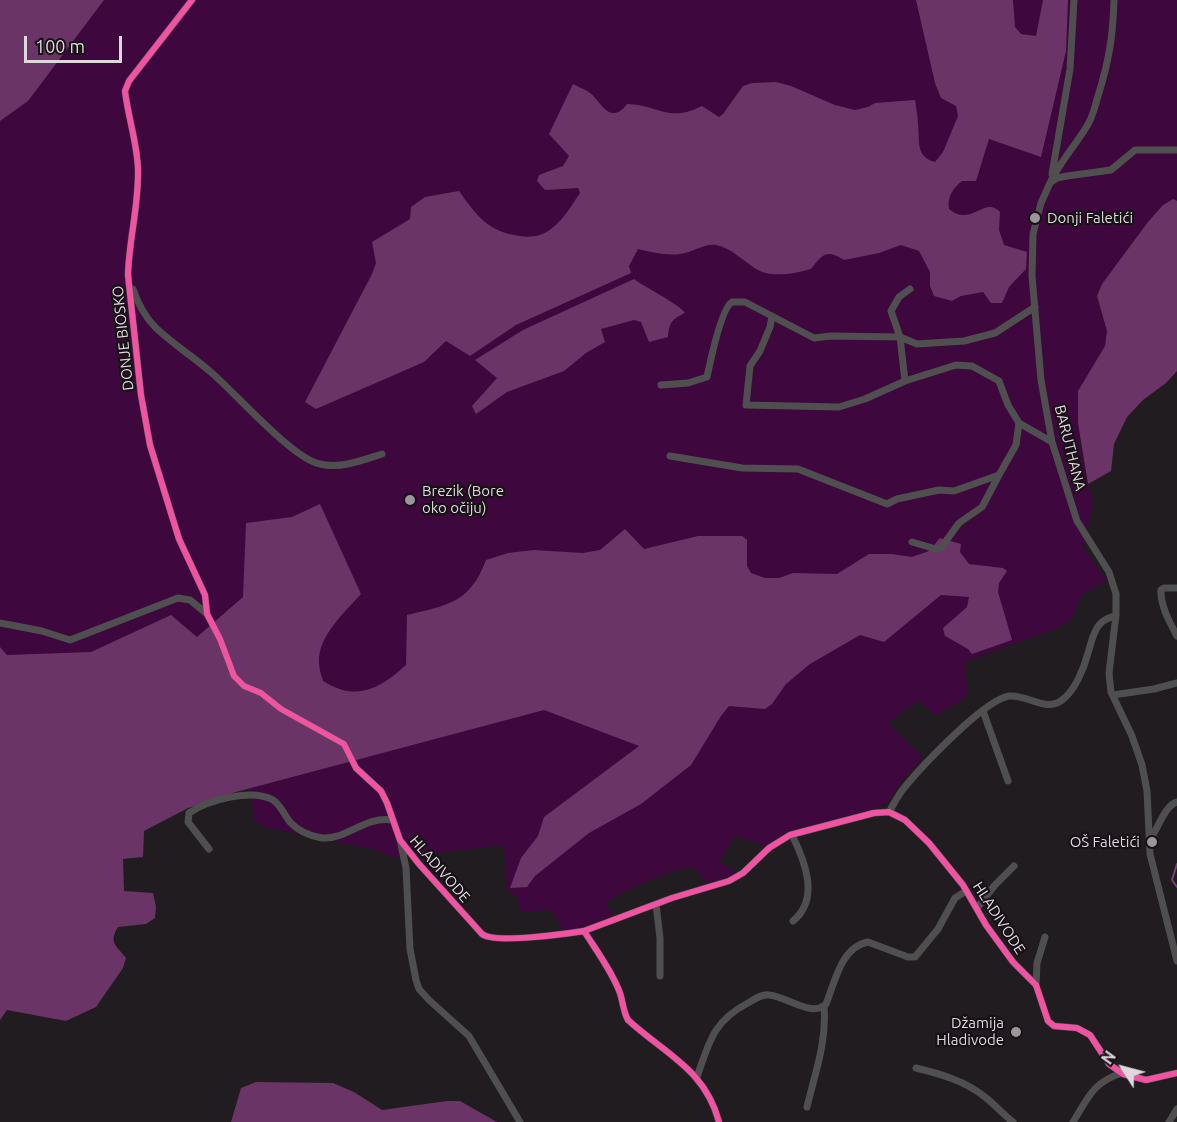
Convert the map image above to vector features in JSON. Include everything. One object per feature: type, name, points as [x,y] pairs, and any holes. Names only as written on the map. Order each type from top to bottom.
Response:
[{"type":"street","name":"DONJE BIOSKO","points":[[192,0],[129,81],[125,91],[138,169],[138,197],[129,251],[128,275],[144,423],[179,539],[205,595],[207,614]]},
{"type":"street","points":[[1050,183],[1070,69],[1074,0]]},
{"type":"street","points":[[1050,183],[1060,162],[1087,126],[1093,114],[1113,39],[1114,0]]},
{"type":"street","points":[[1050,183],[1057,178],[1111,170],[1135,150],[1177,150]]},
{"type":"street","name":"BARUTHANA","points":[[1050,183],[1041,203],[1033,234],[1032,276],[1041,380],[1052,442],[1077,521],[1113,581],[1116,594],[1116,615],[1109,673],[1113,695],[1142,765],[1147,791],[1150,854],[1177,961]]},
{"type":"street","points":[[128,275],[140,308],[156,328],[212,373],[261,421],[304,456],[319,464],[340,465],[382,454]]},
{"type":"street","points":[[905,381],[900,337],[891,312],[899,297],[910,289]]},
{"type":"street","points":[[661,385],[688,383],[707,377],[710,356],[727,304],[740,300],[814,338],[900,337],[917,344],[964,341],[995,333],[1035,307]]},
{"type":"street","points":[[772,316],[760,351],[750,366],[746,405],[839,407],[865,399],[905,381],[956,365],[972,366],[999,381],[1008,405],[1019,423],[1052,442]]},
{"type":"street","points":[[912,542],[936,549],[941,548],[959,523],[982,507],[1016,446],[1019,423]]},
{"type":"street","points":[[670,456],[742,468],[798,469],[887,504],[897,499],[939,490],[954,491],[999,475]]},
{"type":"street","points":[[1177,588],[1164,588],[1161,596],[1162,604],[1177,636]]},
{"type":"street","points":[[0,623],[42,631],[70,640],[178,598],[190,600],[207,614]]},
{"type":"street","name":"HLADIVODE","points":[[207,614],[238,681],[268,697],[274,704],[293,716],[344,744],[356,768],[381,791],[400,840],[446,896],[486,938],[559,935],[584,931],[729,880],[743,873],[778,841],[792,835],[874,813],[890,812],[905,820],[929,843],[963,885],[986,925],[1013,962],[1036,985],[1048,1021],[1054,1026],[1077,1028],[1090,1035],[1109,1064],[1122,1073]]},
{"type":"street","points":[[890,812],[914,776],[953,735],[999,700],[1010,696],[1045,704],[1056,704],[1064,699],[1081,670],[1097,627],[1116,615]]},
{"type":"street","points":[[1113,695],[1161,688],[1177,683]]},
{"type":"street","points":[[982,712],[1008,781]]},
{"type":"street","points":[[209,849],[188,822],[189,813],[237,795],[273,800],[297,828],[321,838],[335,836],[372,820],[392,820]]},
{"type":"street","points":[[1149,841],[1158,829],[1168,807],[1177,802]]},
{"type":"street","points":[[792,835],[808,873],[807,900],[803,913],[793,921]]},
{"type":"street","points":[[400,840],[406,868],[410,949],[416,980],[429,1000],[469,1036],[520,1122]]},
{"type":"street","points":[[977,908],[1014,866]]},
{"type":"street","name":"HLADIVODE","points":[[824,1006],[845,958],[854,948],[868,942],[908,957],[915,957],[938,929],[955,898],[966,891]]},
{"type":"street","points":[[656,904],[660,938],[660,976]]},
{"type":"street","points":[[584,931],[620,993],[624,1014],[628,1020],[697,1077],[710,1097],[719,1122]]},
{"type":"street","points":[[1036,985],[1037,963],[1045,938]]},
{"type":"street","points":[[697,1077],[712,1035],[726,1017],[739,1008],[761,996],[768,995],[816,1009],[824,1006],[822,1053],[807,1107]]},
{"type":"street","points":[[916,1068],[935,1072],[966,1084],[983,1095],[1013,1122]]},
{"type":"street","points":[[1073,1122],[1094,1088],[1106,1078],[1122,1073],[1146,1080],[1177,1073]]},
{"type":"street","points":[[1169,1122],[1177,1110]]},
{"type":"shaded area","points":[[0,0],[104,0],[28,101],[0,121]]},
{"type":"shaded area","points":[[104,0],[1177,0],[1177,201],[1173,199],[1148,222],[1102,284],[1097,296],[1107,331],[1105,346],[1078,391],[1080,444],[1093,505],[1083,547],[1107,581],[1081,595],[1072,619],[1055,629],[964,662],[968,696],[936,716],[918,700],[888,723],[923,757],[898,786],[888,803],[871,810],[789,831],[766,846],[735,835],[720,861],[736,873],[707,883],[692,867],[659,876],[606,902],[613,916],[581,928],[562,931],[555,916],[549,910],[519,912],[518,897],[507,890],[504,845],[394,858],[376,850],[264,827],[254,820],[248,762],[0,670],[0,121],[28,101]]},
{"type":"shaded area","points":[[916,0],[1013,0],[1015,27],[1021,34],[1036,36],[1043,0],[1068,0],[1066,51],[1041,157],[989,139],[976,181],[962,181],[953,190],[949,201],[949,209],[957,214],[971,214],[989,207],[994,208],[1000,212],[999,230],[1004,245],[1027,252],[1026,269],[1009,287],[1002,303],[991,303],[983,292],[961,296],[952,301],[934,296],[930,286],[930,272],[919,251],[901,245],[879,253],[844,260],[829,254],[822,257],[811,269],[783,274],[762,272],[732,252],[716,245],[707,245],[675,254],[638,249],[629,266],[631,273],[516,325],[470,356],[446,341],[424,362],[316,409],[305,402],[372,274],[376,263],[372,242],[410,219],[411,207],[425,197],[459,191],[491,227],[524,237],[544,233],[564,217],[580,193],[578,188],[545,190],[537,181],[539,175],[563,166],[569,156],[549,134],[573,84],[590,93],[606,110],[615,113],[627,104],[672,113],[690,111],[702,106],[719,117],[743,86],[752,83],[776,82],[835,105],[855,110],[875,103],[915,100],[921,152],[929,160],[935,162],[943,152],[958,116],[956,106],[941,98],[935,83]]},
{"type":"shaded area","points":[[1173,199],[1177,201],[1177,371],[1127,417],[1114,444],[1111,471],[1088,484],[1078,423],[1078,391],[1105,346],[1107,331],[1097,296],[1102,284],[1148,222],[1163,205]]},
{"type":"shaded area","points":[[634,279],[685,313],[672,322],[668,337],[649,342],[641,322],[634,320],[601,329],[605,342],[586,353],[564,371],[507,392],[476,414],[472,406],[497,378],[475,360],[523,330]]},
{"type":"shaded area","points":[[320,504],[361,594],[334,625],[320,652],[319,667],[323,681],[346,691],[367,690],[377,686],[387,681],[406,665],[407,615],[446,605],[465,594],[480,574],[486,560],[508,553],[534,550],[583,553],[600,550],[625,529],[644,549],[698,536],[742,536],[747,540],[747,566],[751,573],[765,578],[779,578],[793,573],[837,574],[869,554],[912,557],[929,551],[940,538],[961,544],[960,552],[969,564],[1003,568],[1007,571],[999,583],[998,592],[1012,640],[972,654],[968,649],[945,636],[943,628],[967,607],[969,597],[941,595],[884,642],[860,635],[810,664],[786,684],[772,704],[765,709],[729,706],[691,765],[641,804],[589,833],[535,876],[527,887],[510,888],[521,858],[538,836],[544,817],[639,746],[544,710],[236,792],[188,808],[144,831],[143,857],[123,859],[124,891],[153,893],[156,907],[155,918],[146,924],[118,927],[114,941],[126,958],[123,968],[96,1007],[66,1021],[7,1010],[0,1020],[0,647],[7,655],[91,652],[171,615],[197,637],[243,597],[246,523],[292,517]]},
{"type":"shaded area","points":[[256,1082],[333,1083],[354,1092],[382,1110],[460,1101],[497,1122],[231,1122],[241,1088]]},
{"type":"waterway","points":[[1177,864],[1172,880],[1177,887]]},
{"type":"cycle path","points":[[192,0],[129,81],[125,91],[138,169],[128,275],[141,395],[150,445],[179,539],[205,595],[207,614],[220,639],[234,676],[244,686],[261,693],[281,709],[344,744],[356,768],[381,791],[400,840],[482,934],[489,937],[515,938],[584,931]]},
{"type":"cycle path","points":[[719,1122],[713,1104],[694,1075],[628,1020],[613,977],[584,931],[672,898],[729,881],[743,873],[769,848],[790,835],[874,813],[889,812],[905,820],[929,843],[963,885],[986,925],[1013,962],[1036,985],[1048,1021],[1054,1026],[1077,1028],[1090,1035],[1109,1064],[1123,1074],[1146,1080],[1177,1073]]},
{"type":"place","name":"Donji Faletići","points":[[1035,218]]},
{"type":"place","name":"Brezik (Bore oko očiju)","points":[[410,500]]},
{"type":"place","name":"OŠ Faletići","points":[[1152,842]]},
{"type":"place","name":"Džamija Hladivode","points":[[1016,1032]]}]
